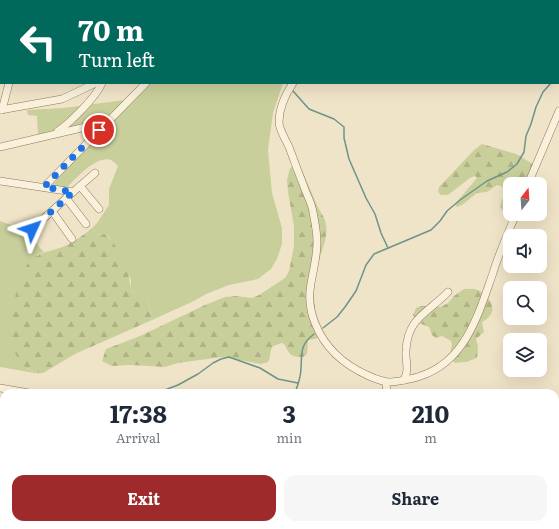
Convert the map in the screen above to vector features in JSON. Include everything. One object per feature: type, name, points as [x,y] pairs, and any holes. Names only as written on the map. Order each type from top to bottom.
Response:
[{"type":"street","points":[[9,84],[1,110],[62,99],[94,84]]},
{"type":"street","points":[[54,134],[66,126],[75,117],[100,89],[102,84]]},
{"type":"street","points":[[44,187],[145,84]]},
{"type":"street","points":[[292,84],[283,100],[279,124],[313,210],[317,244],[309,293],[310,306],[314,322],[322,340],[343,361],[366,375],[386,383],[426,374],[438,368],[464,344],[472,329],[482,307],[493,271],[513,221]]},
{"type":"street","points":[[531,177],[559,111]]},
{"type":"street","points":[[0,147],[107,122]]},
{"type":"street","points":[[32,229],[96,173]]},
{"type":"street","points":[[0,181],[73,192]]},
{"type":"street","points":[[80,186],[99,209]]},
{"type":"street","points":[[66,198],[86,224]]},
{"type":"street","points":[[52,211],[72,239]]},
{"type":"street","points":[[404,380],[408,371],[406,355],[407,341],[414,324],[422,314],[448,292]]},
{"type":"street","points":[[386,383],[387,389]]},
{"type":"green space","points":[[141,84],[283,84],[273,113],[268,150],[272,193],[282,228],[282,244],[277,259],[271,269],[258,279],[229,285],[206,294],[152,320],[148,301],[134,294],[131,289],[131,280],[110,238],[106,234],[97,235],[92,228],[109,205],[109,189],[118,166],[111,160],[105,159],[86,169],[65,190],[52,186],[108,119],[38,136],[37,116],[28,115],[27,110],[63,108],[125,100]]},
{"type":"green space","points":[[482,144],[516,154],[538,167],[534,177],[503,177],[503,188],[497,185],[487,192],[477,193],[462,205],[457,207],[455,204],[477,178],[475,176],[470,178],[448,195],[441,195],[438,192],[439,187],[474,150]]},
{"type":"green space","points":[[298,165],[326,225],[325,238],[314,289],[317,317],[325,334],[315,339],[308,340],[307,354],[303,357],[296,357],[288,351],[282,343],[273,346],[268,362],[261,364],[222,357],[178,363],[165,367],[131,365],[112,366],[102,361],[106,349],[140,336],[225,297],[235,296],[252,298],[285,278],[289,271],[294,246],[294,226],[287,180],[290,168]]},
{"type":"green space","points":[[503,197],[503,211],[500,207]]},
{"type":"green space","points":[[0,221],[29,232],[44,252],[37,255],[26,368],[40,374],[0,367]]},
{"type":"green space","points":[[92,228],[97,235],[105,234],[112,241],[122,257],[134,293],[148,301],[152,320],[75,354],[43,373],[36,372],[20,362],[14,350],[12,320],[17,288],[22,275],[27,265],[35,257],[67,245]]},
{"type":"green space","points":[[464,289],[475,289],[483,293],[490,301],[492,310],[488,318],[482,322],[484,332],[476,339],[478,346],[477,358],[466,362],[455,363],[450,358],[451,341],[442,336],[436,338],[432,335],[429,327],[419,323],[413,315],[416,308],[421,306],[441,307]]},
{"type":"waterway","points":[[323,328],[337,317],[345,307],[356,291],[366,265],[374,254],[431,230],[447,211],[460,200],[487,181],[507,172],[517,164],[524,152],[526,136],[536,107],[543,92],[550,84]]},
{"type":"waterway","points":[[293,91],[309,109],[334,119],[344,127],[344,138],[349,159],[366,198],[375,214],[388,248]]},
{"type":"waterway","points":[[296,389],[304,345],[314,334]]},
{"type":"waterway","points":[[168,389],[198,374],[213,363],[229,357],[260,368],[278,379],[298,383]]},
{"type":"route","points":[[32,229],[73,192],[44,187],[99,130]]}]
